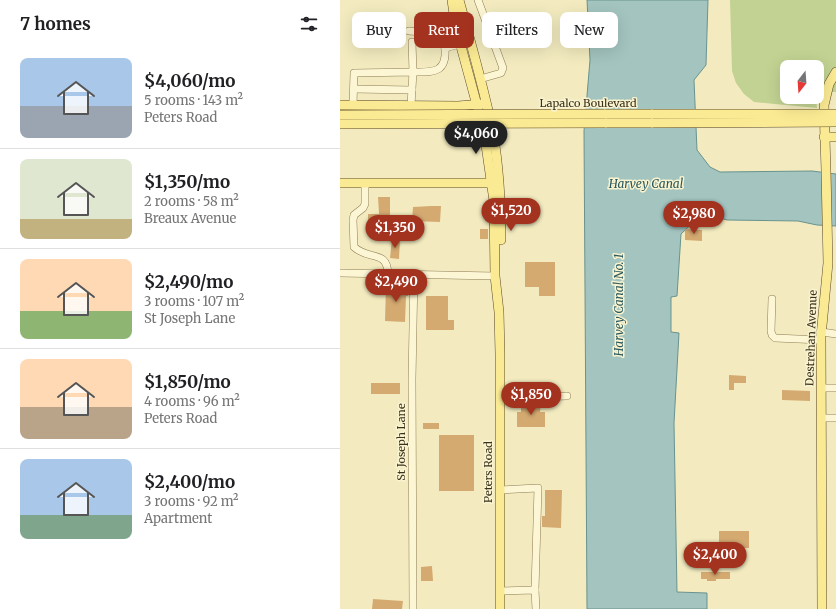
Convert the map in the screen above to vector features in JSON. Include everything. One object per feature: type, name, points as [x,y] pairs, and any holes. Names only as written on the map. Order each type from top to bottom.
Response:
[{"type":"main road","name":"Peters Road","points":[[452,0],[454,12]]},
{"type":"main road","name":"Peters Road","points":[[459,0],[480,79],[482,104]]},
{"type":"main road","name":"Peters Road","points":[[461,48],[493,134],[495,183],[495,276],[499,312],[500,609]]},
{"type":"main road","name":"Destrehan Avenue","points":[[822,609],[821,336],[832,263],[827,227],[824,101],[829,84],[836,72]]},
{"type":"main road","points":[[340,105],[482,104]]},
{"type":"main road","name":"Lapalco Boulevard","points":[[340,115],[836,114]]},
{"type":"main road","name":"Lapalco Boulevard","points":[[340,124],[836,122]]},
{"type":"main road","points":[[824,137],[836,136]]},
{"type":"main road","points":[[340,183],[495,183]]},
{"type":"main road","name":"Peters Road","points":[[495,183],[501,202],[502,279],[499,312]]},
{"type":"street","points":[[478,0],[504,68],[501,73],[480,79]]},
{"type":"street","points":[[409,31],[414,31]]},
{"type":"street","points":[[411,105],[412,42]]},
{"type":"street","points":[[353,105],[354,73],[434,72],[441,67],[445,60],[445,48]]},
{"type":"street","points":[[354,90],[412,90]]},
{"type":"street","points":[[365,183],[365,204],[360,211],[354,215],[353,220],[354,247],[360,252],[380,257],[385,260],[388,265],[388,274]]},
{"type":"street","points":[[340,273],[495,276]]},
{"type":"street","name":"St Joseph Lane","points":[[413,609],[412,378],[414,274]]},
{"type":"street","points":[[772,299],[771,331],[775,338],[836,334]]},
{"type":"street","points":[[821,388],[836,388]]},
{"type":"street","points":[[500,398],[567,396]]},
{"type":"street","points":[[821,418],[836,418]]},
{"type":"street","points":[[500,490],[538,488],[535,590],[536,609]]},
{"type":"street","points":[[500,591],[535,590]]},
{"type":"green space","points":[[730,0],[836,0],[836,92],[824,92],[824,60],[780,60],[780,104],[817,104],[817,108],[754,102],[744,94],[736,83],[732,71]]},
{"type":"water","name":"Harvey Canal","points":[[587,0],[708,0],[706,65],[694,80],[697,150],[710,167],[720,172],[812,171],[836,174],[836,226],[817,225],[798,221],[727,220],[703,213],[681,234],[677,296],[671,297],[671,332],[679,333],[674,423],[677,592],[707,593],[707,609],[587,609],[584,131],[590,60],[589,48],[618,48],[618,12],[588,12]]},
{"type":"building","points":[[378,197],[390,197],[390,223],[368,223],[368,214],[379,214]]},
{"type":"building","points":[[441,206],[440,222],[412,221],[413,207]]},
{"type":"building","points":[[480,229],[488,229],[488,239],[480,239]]},
{"type":"building","points":[[685,229],[702,230],[702,241],[685,240]]},
{"type":"building","points":[[392,239],[400,239],[399,259],[390,258]]},
{"type":"building","points":[[525,262],[555,262],[555,296],[539,296],[539,287],[525,287]]},
{"type":"building","points":[[386,285],[409,285],[408,296],[406,296],[405,322],[385,321]]},
{"type":"building","points":[[426,296],[448,296],[448,320],[454,320],[454,330],[426,330]]},
{"type":"building","points":[[729,375],[746,376],[746,383],[734,383],[734,390],[729,390]]},
{"type":"building","points":[[371,383],[400,383],[400,394],[371,394]]},
{"type":"building","points":[[782,390],[810,391],[810,401],[782,400]]},
{"type":"building","points":[[521,404],[541,404],[540,412],[545,412],[545,427],[517,427],[517,412],[521,412]]},
{"type":"building","points":[[423,423],[439,423],[439,429],[423,429]]},
{"type":"building","points":[[439,435],[474,435],[474,491],[439,491]]},
{"type":"building","points":[[545,490],[562,490],[561,528],[542,527],[542,516],[545,516]]},
{"type":"building","points":[[719,531],[749,531],[749,548],[719,548]]},
{"type":"building","points":[[432,566],[433,581],[421,581],[421,567]]},
{"type":"building","points":[[701,572],[730,572],[730,579],[716,579],[716,581],[707,581],[707,579],[701,579]]},
{"type":"building","points":[[373,599],[403,601],[402,609],[372,609]]},
{"type":"water label","name":"Harvey Canal No. 1","points":[[618,305]]}]
